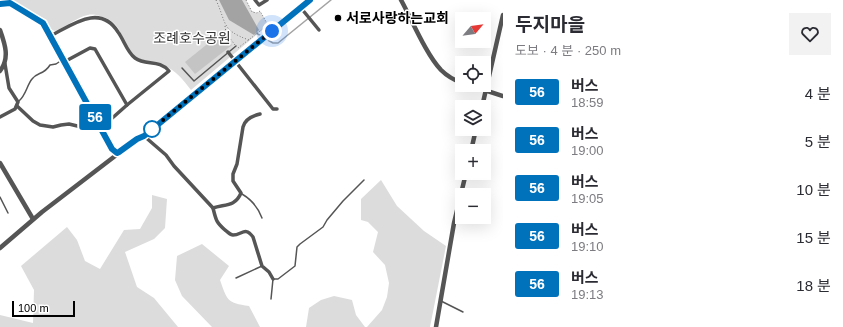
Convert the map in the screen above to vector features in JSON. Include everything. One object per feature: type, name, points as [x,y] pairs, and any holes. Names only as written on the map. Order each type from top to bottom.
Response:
[{"type":"street","points":[[255,0],[259,5],[267,0]]},
{"type":"street","points":[[0,248],[33,219],[119,152],[137,139],[144,136],[310,0]]},
{"type":"street","points":[[401,0],[435,62],[446,75],[455,80]]},
{"type":"street","points":[[0,4],[10,3],[43,23],[112,149],[119,152]]},
{"type":"street","points":[[301,8],[319,30]]},
{"type":"street","points":[[491,65],[503,14]]},
{"type":"street","points":[[0,30],[6,49],[4,64],[9,88],[17,104],[33,121],[40,125],[53,127],[69,124],[94,130],[101,128],[127,105],[169,72],[160,64],[135,58],[127,48],[113,24],[101,18],[84,18],[50,36]]},
{"type":"street","points":[[64,60],[90,48],[95,49],[127,105]]},
{"type":"street","points":[[228,52],[274,109],[277,109]]},
{"type":"street","points":[[0,71],[4,64]]},
{"type":"street","points":[[489,92],[503,96]]},
{"type":"street","points":[[0,117],[15,109],[17,104]]},
{"type":"street","points":[[213,208],[224,206],[237,200],[241,193],[233,181],[233,174],[237,164],[237,155],[243,127],[244,123],[251,117],[260,114]]},
{"type":"street","points":[[144,136],[166,155],[174,166],[213,208],[215,218],[219,226],[230,235],[245,231],[250,233],[262,266],[269,272],[273,279]]},
{"type":"street","points":[[0,163],[33,219]]},
{"type":"street","points":[[436,327],[454,223],[464,180]]},
{"type":"lane","points":[[182,68],[194,81],[236,46]]},
{"type":"lane","points":[[17,104],[33,78],[46,71],[50,65],[64,60]]},
{"type":"lane","points":[[271,299],[273,279],[278,279],[295,266],[297,247],[323,227],[343,201],[364,180]]},
{"type":"lane","points":[[241,193],[249,198],[256,206],[262,218]]},
{"type":"lane","points":[[0,197],[8,213]]},
{"type":"lane","points":[[236,278],[262,266]]},
{"type":"lane","points":[[441,301],[463,312]]},
{"type":"path","points":[[216,0],[226,33],[238,48],[268,25],[260,11],[257,13],[252,12],[246,0]]},
{"type":"path","points":[[225,26],[235,35],[250,40]]},
{"type":"green space","name":"조례호수공원","points":[[9,0],[246,0],[252,11],[257,13],[260,11],[268,25],[191,90],[172,70],[138,58],[133,54],[115,24],[108,19],[97,15],[88,15],[55,31],[52,30],[47,20]]},
{"type":"green space","points":[[381,180],[397,206],[424,231],[446,246],[430,327],[367,327],[382,310],[387,297],[389,283],[385,265],[373,252],[378,232],[368,222],[361,220],[361,199]]},
{"type":"green space","points":[[152,195],[167,199],[165,228],[154,239],[125,252],[137,287],[154,298],[178,327],[0,327],[0,315],[33,323],[34,290],[21,266],[67,227],[77,240],[85,261],[100,269],[124,230],[140,229],[152,208]]},
{"type":"green space","points":[[202,244],[229,266],[220,280],[226,296],[232,302],[249,306],[260,327],[212,327],[182,296],[175,280],[177,256]]},
{"type":"green space","points":[[334,296],[352,300],[356,315],[365,327],[306,327],[309,308],[321,300]]},
{"type":"shaded area","points":[[219,0],[242,0],[259,30],[254,35],[229,20]]},
{"type":"building","points":[[221,33],[232,45],[195,74],[185,62]]},
{"type":"waterway","points":[[266,39],[273,43],[278,43],[331,0]]},
{"type":"waterway","points":[[256,33],[263,37]]},
{"type":"bus line","name":"56","points":[[0,4],[7,2],[10,3],[43,23],[112,149],[117,153],[144,136],[310,0]]},
{"type":"place","name":"서로사랑하는교회","points":[[338,18]]},
{"type":"route","points":[[152,129],[272,31]]}]
